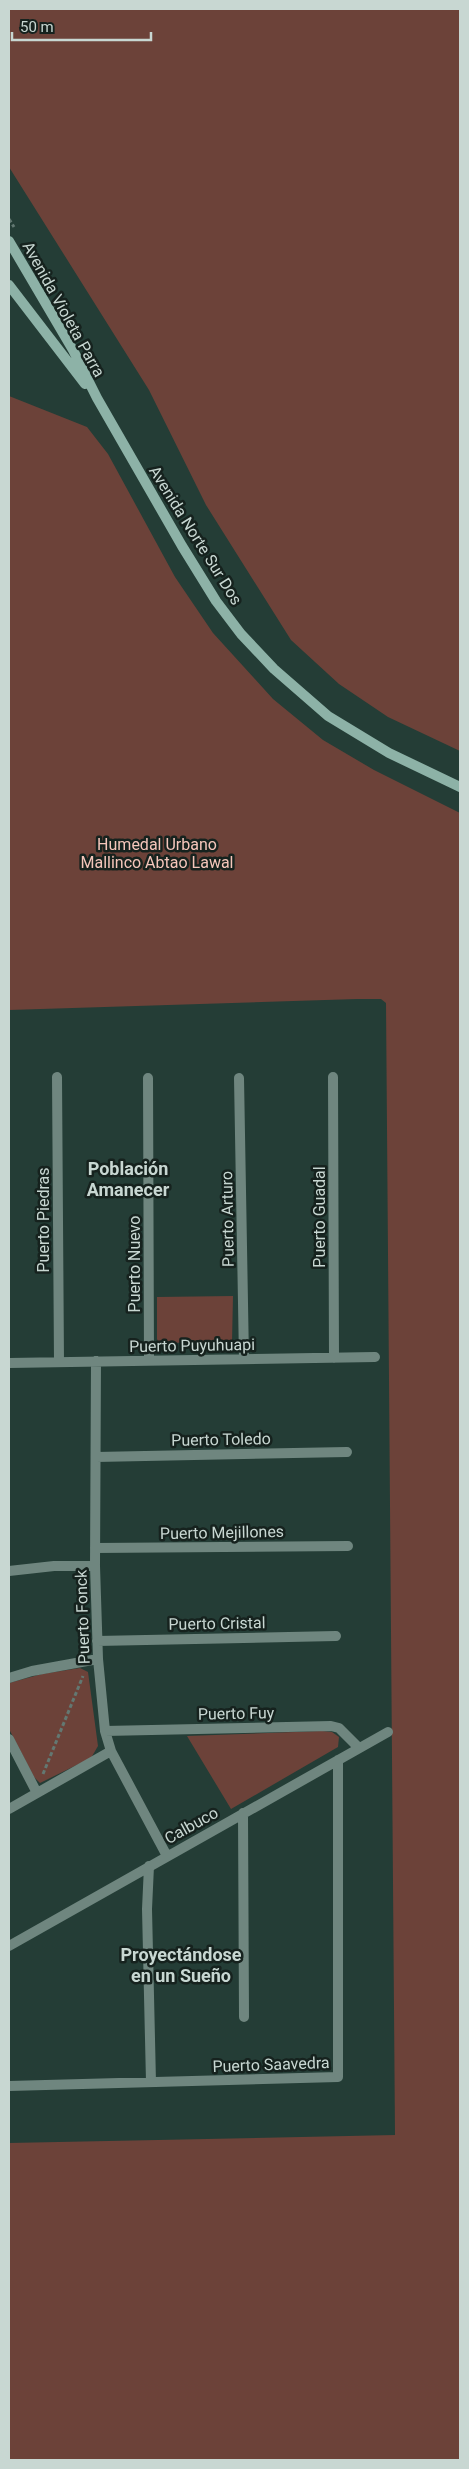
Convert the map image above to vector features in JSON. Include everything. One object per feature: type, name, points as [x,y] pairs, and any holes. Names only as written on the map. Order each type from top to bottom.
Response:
[{"type":"main road","name":"Avenida Violeta Parra","points":[[9,241],[73,350],[97,398]]},
{"type":"main road","name":"Avenida Violeta Parra","points":[[9,284],[97,398]]},
{"type":"main road","name":"Avenida Norte Sur Dos","points":[[97,398],[198,574],[216,601],[254,648],[274,669],[328,716],[389,753],[460,787]]},
{"type":"street","name":"Puerto Piedras","points":[[58,1077],[59,1362]]},
{"type":"street","name":"Puerto Guadal","points":[[333,1077],[334,1358]]},
{"type":"street","name":"Puerto Nuevo","points":[[148,1078],[149,1360]]},
{"type":"street","name":"Puerto Arturo","points":[[240,1078],[244,1359]]},
{"type":"street","name":"Puerto Puyuhuapi","points":[[9,1363],[375,1357]]},
{"type":"street","name":"Puerto Fonck","points":[[96,1361],[95,1566],[97,1641],[95,1659],[104,1731],[111,1751],[167,1856]]},
{"type":"street","name":"Puerto Toledo","points":[[96,1457],[347,1452]]},
{"type":"street","name":"Puerto Mejillones","points":[[95,1548],[348,1546]]},
{"type":"street","points":[[9,1571],[54,1566],[95,1566]]},
{"type":"street","name":"Puerto Cristal","points":[[97,1641],[336,1636]]},
{"type":"street","points":[[9,1678],[32,1671],[95,1659]]},
{"type":"street","name":"Puerto Fuy","points":[[104,1731],[331,1726],[339,1728],[359,1748]]},
{"type":"street","name":"Calbuco","points":[[9,1946],[388,1732]]},
{"type":"street","points":[[9,1739],[37,1793]]},
{"type":"street","points":[[9,1809],[111,1751]]},
{"type":"street","name":"Puerto Saavedra","points":[[9,2086],[338,2077],[338,1760]]},
{"type":"street","points":[[243,1813],[244,2017]]},
{"type":"street","points":[[149,1866],[147,1910],[151,2082]]},
{"type":"path","points":[[9,218],[16,232]]},
{"type":"path","points":[[37,1793],[77,1690],[95,1659]]},
{"type":"green space","points":[[9,9],[460,9],[460,751],[388,717],[339,684],[291,640],[206,505],[149,390],[9,167]]},
{"type":"green space","name":"Humedal Urbano Mallinco Abtao Lawal","points":[[9,396],[87,427],[108,454],[175,577],[213,633],[273,699],[323,740],[374,770],[460,813],[460,2460],[9,2460],[9,2143],[395,2135],[386,1003],[381,999],[357,999],[9,1010]]},
{"type":"green space","points":[[233,1296],[232,1342],[159,1343],[157,1339],[157,1297]]},
{"type":"green space","points":[[80,1668],[88,1672],[98,1746],[91,1758],[40,1783],[34,1777],[9,1729],[9,1683],[42,1674]]},
{"type":"green space","points":[[332,1732],[339,1737],[338,1747],[231,1809],[187,1736]]},
{"type":"district","name":"Población Amanecer","points":[[128,1179]]},
{"type":"district","name":"Proyectándose en un Sueño","points":[[181,1965]]}]
